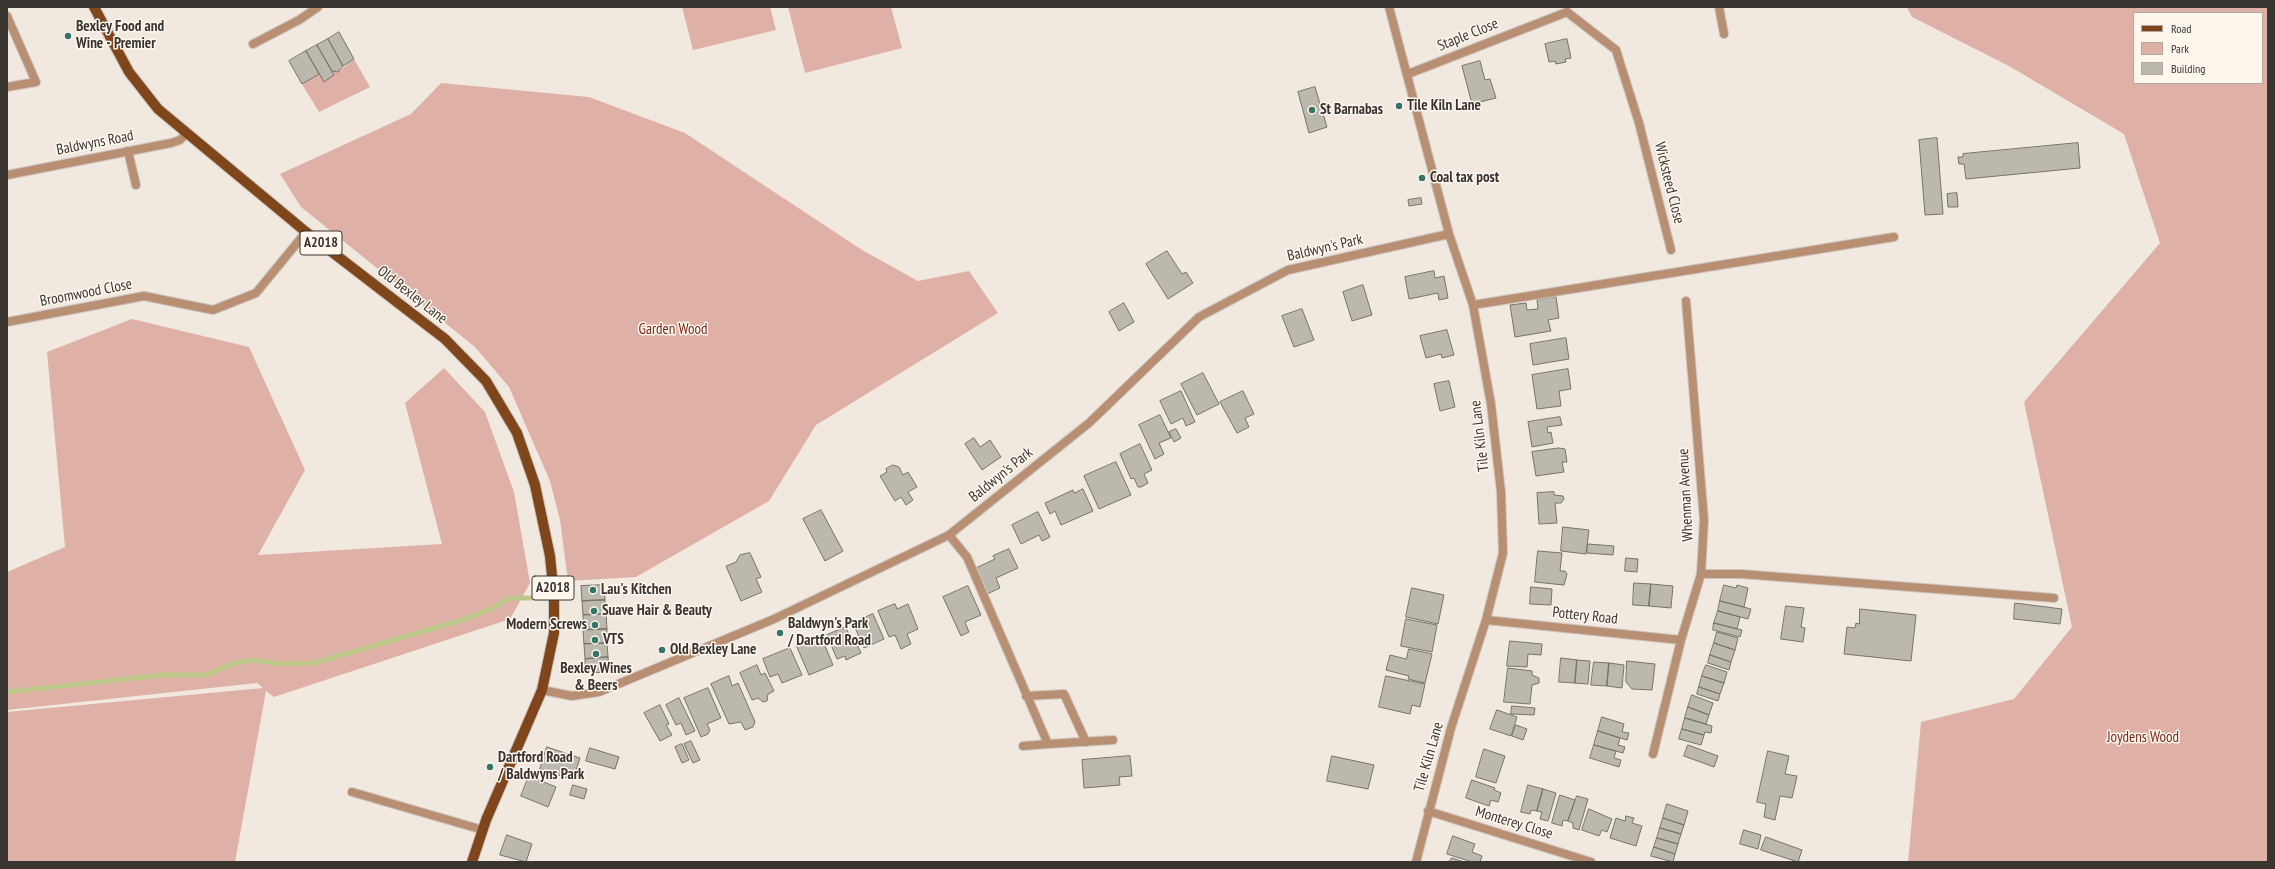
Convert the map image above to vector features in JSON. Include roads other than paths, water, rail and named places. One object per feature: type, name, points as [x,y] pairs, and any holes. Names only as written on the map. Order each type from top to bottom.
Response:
[{"type":"main road","name":"Old Bexley Lane","points":[[94,7],[133,78],[158,109],[186,134],[306,232],[445,338],[486,381],[517,433],[535,485],[550,562],[554,633],[542,690]]},
{"type":"main road","name":"A2018","points":[[472,862],[483,830],[542,690]]},
{"type":"street","points":[[253,44],[299,20],[318,7]]},
{"type":"street","name":"Tile Kiln Lane","points":[[1389,7],[1408,74],[1449,234],[1473,305],[1491,404],[1501,492],[1503,554],[1486,620],[1451,728],[1428,811],[1416,862]]},
{"type":"street","points":[[1719,7],[1724,34]]},
{"type":"street","name":"Staple Close","points":[[1408,74],[1567,9],[1616,50],[1639,122]]},
{"type":"street","points":[[7,16],[36,82],[7,87]]},
{"type":"street","name":"Wicksteed Close","points":[[1639,122],[1671,250]]},
{"type":"street","name":"Baldwyns Road","points":[[7,174],[177,141],[186,134]]},
{"type":"street","points":[[128,151],[136,185]]},
{"type":"street","name":"Broomwood Close","points":[[7,322],[144,296],[213,310],[256,293],[306,232]]},
{"type":"street","name":"Baldwyn's Park","points":[[542,690],[572,696],[599,692],[774,619],[949,535],[1089,423],[1199,317],[1288,270],[1449,234]]},
{"type":"street","points":[[1473,305],[1894,237]]},
{"type":"street","name":"Whenman Avenue","points":[[1653,754],[1681,640],[1701,574],[1704,520],[1686,301]]},
{"type":"street","points":[[949,535],[967,557],[1048,744]]},
{"type":"street","points":[[1701,574],[1741,574],[2054,598]]},
{"type":"street","name":"Pottery Road","points":[[1486,620],[1681,640]]},
{"type":"street","points":[[1026,696],[1064,694],[1086,742]]},
{"type":"street","points":[[1023,746],[1112,740]]},
{"type":"street","points":[[352,792],[483,830]]},
{"type":"street","name":"Monterey Close","points":[[1428,811],[1591,862]]},
{"type":"waterway","points":[[7,692],[163,675],[207,675],[231,664],[251,660],[282,664],[314,663],[462,620],[491,609],[510,598],[540,598]]},
{"type":"place","name":"Bexley Food and Wine - Premier","points":[[68,36]]},
{"type":"place","name":"Tile Kiln Lane","points":[[1399,106]]},
{"type":"place","name":"St Barnabas","points":[[1312,110]]},
{"type":"place","name":"Coal tax post","points":[[1422,178]]},
{"type":"place","name":"Lau's Kitchen","points":[[593,590]]},
{"type":"place","name":"Suave Hair & Beauty","points":[[594,611]]},
{"type":"place","name":"Modern Screws","points":[[595,625]]},
{"type":"place","name":"Baldwyn's Park / Dartford Road","points":[[780,633]]},
{"type":"place","name":"VTS","points":[[595,640]]},
{"type":"place","name":"Old Bexley Lane","points":[[662,650]]},
{"type":"place","name":"Bexley Wines & Beers","points":[[596,654]]},
{"type":"place","name":"Dartford Road / Baldwyns Park","points":[[490,767]]},
{"type":"park label","name":"Garden Wood","points":[[673,330]]},
{"type":"park label","name":"Joydens Wood","points":[[2143,738]]}]
